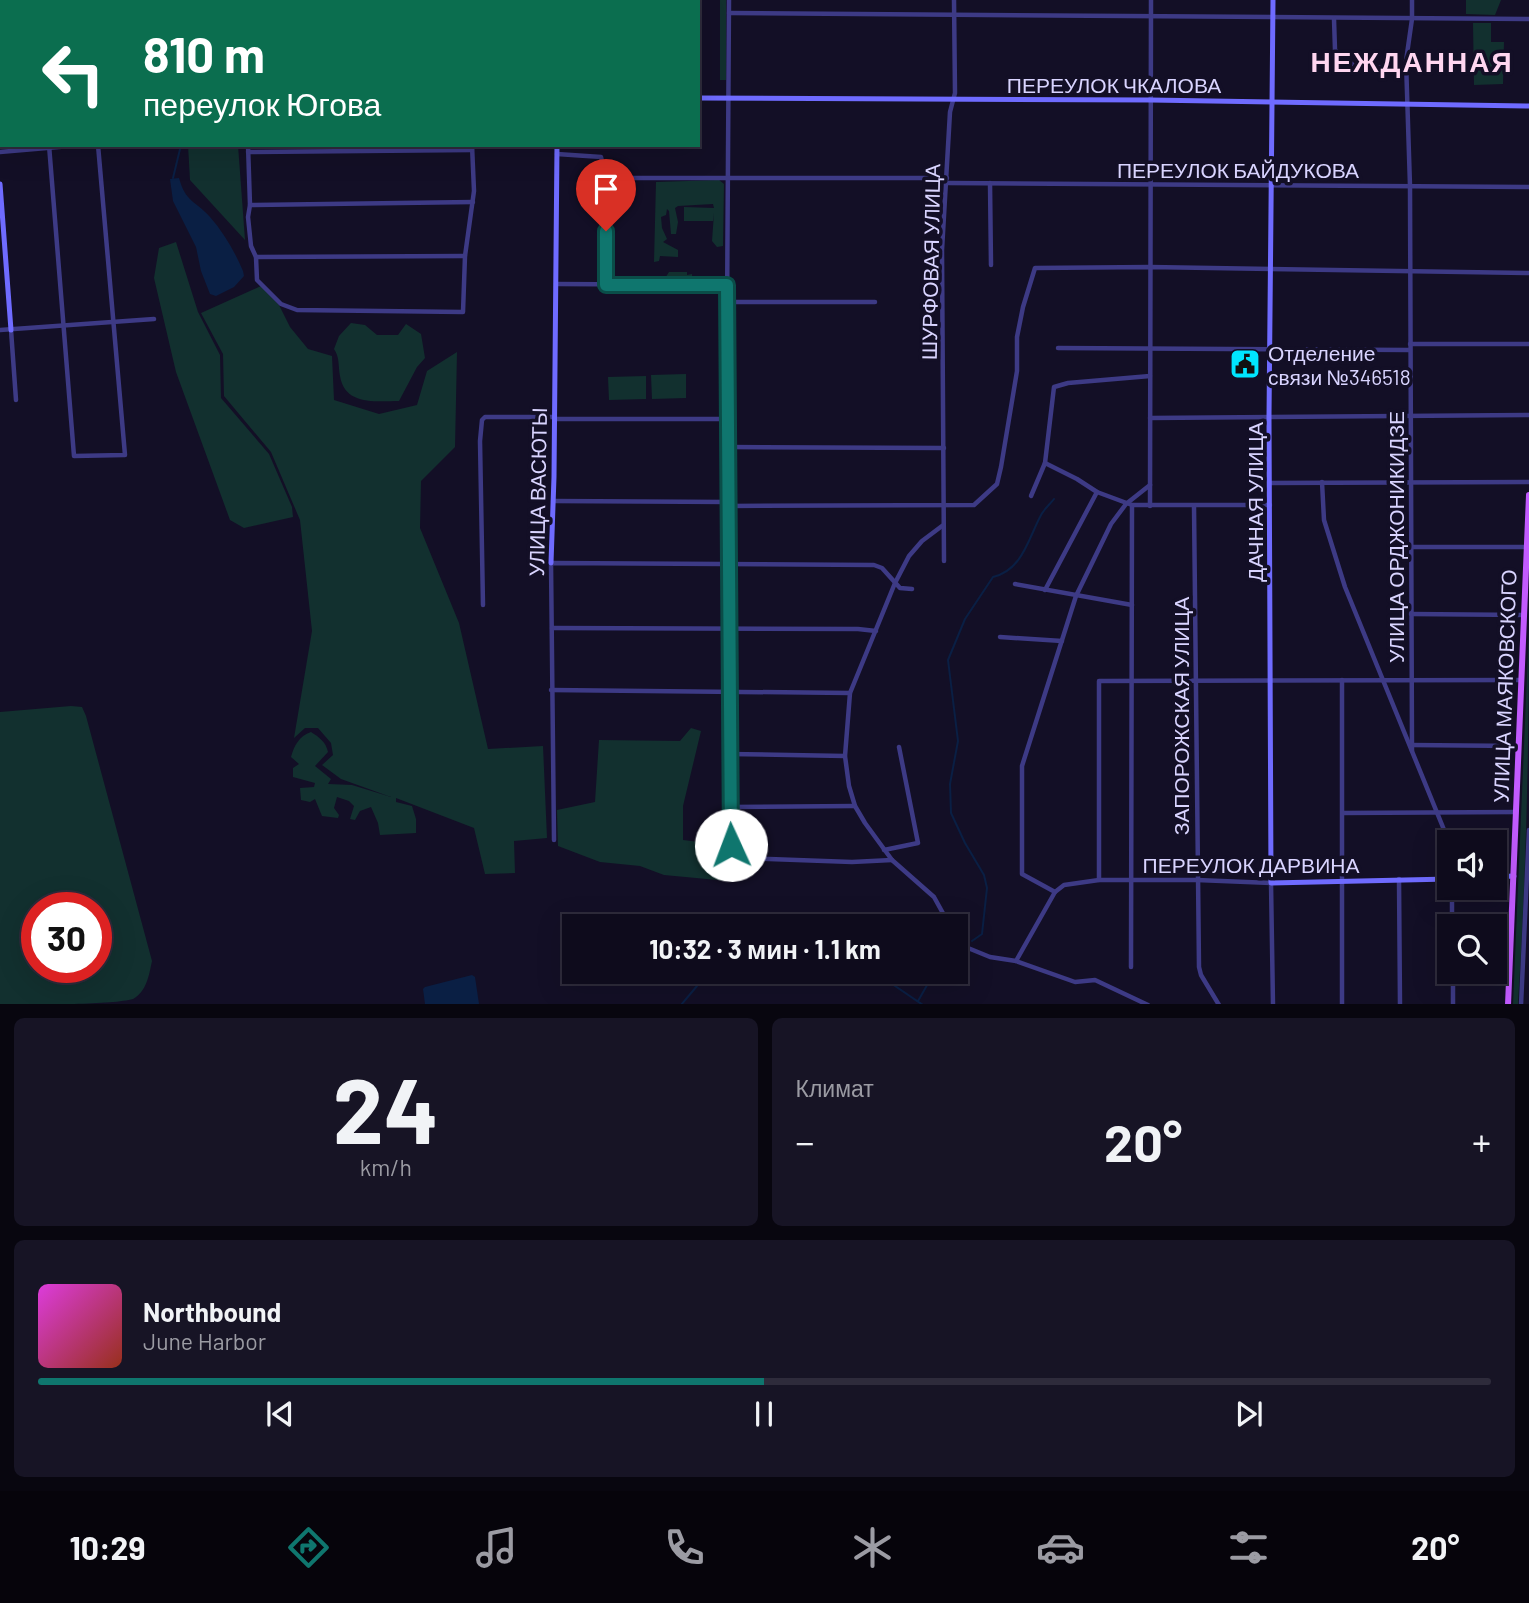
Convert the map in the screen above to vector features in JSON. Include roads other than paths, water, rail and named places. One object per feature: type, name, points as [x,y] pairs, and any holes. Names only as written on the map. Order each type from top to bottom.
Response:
[{"type":"main road","name":"УЛИЦА МАЯКОВСКОГО","points":[[1508,1004],[1529,495]]},
{"type":"street","points":[[729,0],[727,302],[731,845],[736,855],[745,858],[852,862],[892,860]]},
{"type":"street","name":"ШУРФОВАЯ УЛИЦА","points":[[944,561],[942,250],[955,93],[954,0]]},
{"type":"street","points":[[1150,506],[1151,0]]},
{"type":"street","name":"ДАЧНАЯ УЛИЦА","points":[[1273,0],[1269,417],[1273,1004]]},
{"type":"street","name":"УЛИЦА ОРДЖОНИКИДЗЕ","points":[[1412,0],[1406,70],[1410,186],[1412,748]]},
{"type":"street","points":[[729,13],[1529,19]]},
{"type":"street","points":[[1334,19],[1335,50],[1353,65],[1406,70]]},
{"type":"street","name":"ПЕРЕУЛОК ЧКАЛОВА","points":[[700,98],[1151,100],[1529,106]]},
{"type":"street","points":[[0,152],[50,147],[75,456],[125,455],[98,147]]},
{"type":"street","name":"УЛИЦА ВАСЮТЫ","points":[[554,840],[551,563],[557,147]]},
{"type":"street","points":[[248,148],[472,148],[473,202],[463,312],[297,310],[281,304],[257,280],[256,257],[251,247],[248,217],[248,148]]},
{"type":"street","points":[[557,154],[601,157],[606,178],[606,285]]},
{"type":"street","name":"ПЕРЕУЛОК БАЙДУКОВА","points":[[606,178],[1529,187]]},
{"type":"street","points":[[990,183],[991,265]]},
{"type":"street","points":[[0,184],[16,400]]},
{"type":"street","points":[[250,205],[473,202]]},
{"type":"street","points":[[256,257],[466,256]]},
{"type":"street","points":[[553,501],[943,507],[974,505],[997,484],[1017,371],[1017,337],[1035,268],[1271,268],[1529,273]]},
{"type":"street","points":[[556,284],[727,285]]},
{"type":"street","points":[[727,302],[875,302]]},
{"type":"street","points":[[0,330],[154,319]]},
{"type":"street","points":[[1058,348],[1529,344]]},
{"type":"street","points":[[1031,496],[1045,463],[1054,387],[1068,383],[1150,376]]},
{"type":"street","points":[[1150,418],[1529,415]]},
{"type":"street","points":[[484,605],[480,441],[482,420],[485,417],[728,419]]},
{"type":"street","points":[[728,447],[944,448]]},
{"type":"street","points":[[1045,463],[1097,492],[1129,504],[1270,505]]},
{"type":"street","name":"УЛИЦА ОРДЖОНИКИДЗЕ","points":[[1322,482],[1324,520],[1345,587],[1444,830]]},
{"type":"street","points":[[1270,483],[1529,482]]},
{"type":"street","points":[[1016,961],[1055,892],[1022,874],[1022,766],[1076,596],[1111,524],[1150,485]]},
{"type":"street","points":[[1045,590],[1097,492]]},
{"type":"street","points":[[1129,504],[1132,605],[1131,967]]},
{"type":"street","name":"ЗАПОРОЖСКАЯ УЛИЦА","points":[[1194,506],[1199,967],[1219,1004]]},
{"type":"street","points":[[943,526],[922,541],[909,556],[895,583],[850,693],[845,756],[855,806],[892,860],[926,888],[943,914]]},
{"type":"street","points":[[1411,547],[1527,547]]},
{"type":"street","points":[[551,563],[874,565],[882,568],[900,588],[912,589]]},
{"type":"street","points":[[1015,584],[1132,605]]},
{"type":"street","points":[[1411,614],[1524,615]]},
{"type":"street","points":[[552,628],[876,631]]},
{"type":"street","points":[[1000,637],[1062,641]]},
{"type":"street","points":[[1342,680],[1342,1004]]},
{"type":"street","points":[[1099,880],[1099,681],[1521,680]]},
{"type":"street","points":[[551,690],[850,693]]},
{"type":"street","points":[[1412,748],[1518,746]]},
{"type":"street","points":[[884,850],[918,843],[899,747]]},
{"type":"street","points":[[729,754],[845,756]]},
{"type":"street","points":[[730,807],[855,806]]},
{"type":"street","points":[[1342,813],[1517,812]]},
{"type":"street","points":[[1521,1004],[1529,830]]},
{"type":"street","points":[[1507,876],[1514,876]]},
{"type":"street","points":[[1399,879],[1400,1004]]},
{"type":"street","name":"ПЕРЕУЛОК ДАРВИНА","points":[[1055,892],[1064,885],[1099,880],[1271,883],[1437,879]]},
{"type":"street","points":[[968,948],[990,957],[1016,961],[1075,982],[1095,980],[1148,1004]]},
{"type":"street","points":[[1453,984],[1453,1004]]},
{"type":"water","points":[[179,178],[188,197],[210,217],[224,236],[243,271],[244,276],[234,287],[216,296],[210,294],[196,247],[173,201],[170,179]]},
{"type":"water","points":[[472,975],[475,977],[479,1004],[425,1004],[425,987]]},
{"type":"waterway","points":[[173,178],[181,147]]},
{"type":"waterway","points":[[972,941],[982,934],[987,888],[984,875],[951,813],[950,784],[958,741],[948,660],[965,619],[993,577],[1011,568],[1023,553],[1041,514],[1054,499]]},
{"type":"waterway","points":[[682,1004],[698,984]]},
{"type":"waterway","points":[[892,984],[922,1004]]},
{"type":"waterway","points":[[918,1001],[928,984]]},
{"type":"place","name":"Отделение связи №346518","points":[[1245,364]]},
{"type":"district","name":"НЕЖДАННАЯ","points":[[1412,61]]}]
